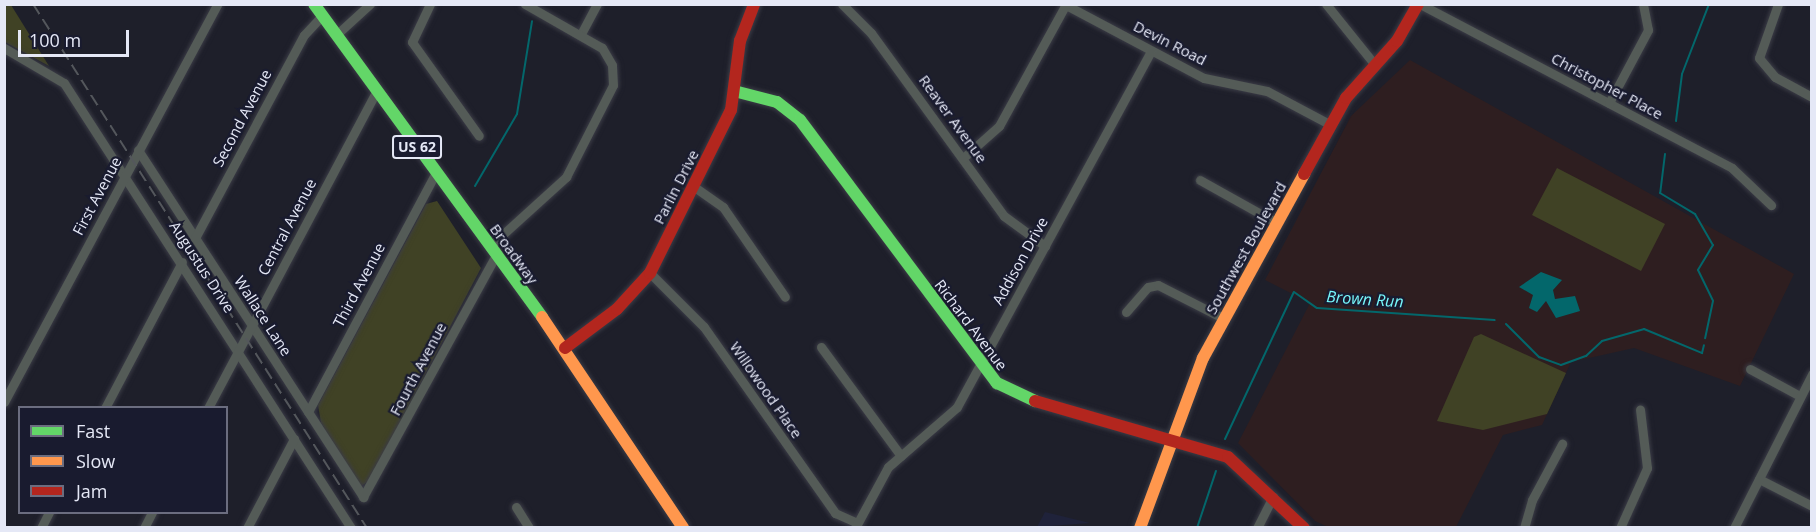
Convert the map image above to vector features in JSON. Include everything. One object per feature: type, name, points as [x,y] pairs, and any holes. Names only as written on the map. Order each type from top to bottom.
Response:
[{"type":"street","name":"First Avenue","points":[[4,402],[217,4]]},
{"type":"street","name":"Broadway","points":[[314,4],[565,348],[683,528]]},
{"type":"street","points":[[336,35],[370,4]]},
{"type":"street","points":[[430,4],[412,42],[479,136]]},
{"type":"street","name":"Fourth Avenue","points":[[363,497],[493,250],[566,177],[613,85],[608,56],[581,34],[525,4]]},
{"type":"street","points":[[581,34],[597,4]]},
{"type":"street","name":"Parlin Drive","points":[[565,348],[617,309],[650,273],[738,92],[740,41],[754,4]]},
{"type":"street","name":"Reaver Avenue","points":[[842,4],[871,33],[1012,225],[1045,246]]},
{"type":"street","points":[[1326,4],[1375,65]]},
{"type":"street","name":"Southwest Boulevard","points":[[1140,528],[1169,440],[1192,380],[1330,125],[1419,4]]},
{"type":"street","name":"Christopher Place","points":[[1419,4],[1732,168],[1771,205]]},
{"type":"street","points":[[1779,4],[1754,60],[1774,77],[1812,97]]},
{"type":"street","points":[[963,159],[999,126],[1065,5]]},
{"type":"street","name":"Devin Road","points":[[1065,5],[1212,81],[1267,92],[1330,125]]},
{"type":"street","points":[[1609,103],[1648,30],[1649,8]]},
{"type":"street","name":"Second Avenue","points":[[195,238],[304,35],[322,16]]},
{"type":"street","name":"Augustus Drive","points":[[4,48],[64,83],[182,262],[350,527]]},
{"type":"street","name":"Addison Drive","points":[[856,525],[880,477],[901,456],[945,421],[980,365],[1152,51]]},
{"type":"street","name":"Central Avenue","points":[[209,406],[376,92]]},
{"type":"street","name":"Richard Avenue","points":[[738,92],[777,102],[797,117],[980,365],[1013,394],[1228,457],[1304,528]]},
{"type":"street","name":"Wallace Lane","points":[[138,150],[363,497]]},
{"type":"street","name":"Third Avenue","points":[[308,412],[436,172]]},
{"type":"street","points":[[1200,180],[1277,223]]},
{"type":"street","points":[[693,186],[723,207],[785,297]]},
{"type":"street","points":[[106,406],[182,262]]},
{"type":"street","name":"Willowood Place","points":[[650,273],[704,327],[835,513],[856,525]]},
{"type":"street","points":[[1126,312],[1148,287],[1158,285],[1225,319]]},
{"type":"street","points":[[821,347],[901,456]]},
{"type":"street","points":[[1750,369],[1800,396]]},
{"type":"street","points":[[1734,528],[1812,374]]},
{"type":"street","points":[[1620,528],[1647,468],[1640,409]]},
{"type":"street","points":[[246,528],[294,439]]},
{"type":"street","points":[[1524,528],[1532,500],[1562,444]]},
{"type":"street","points":[[1759,479],[1812,506]]},
{"type":"street","points":[[1257,528],[1273,497]]},
{"type":"street","points":[[516,507],[529,528]]},
{"type":"street","points":[[41,528],[48,514]]},
{"type":"street","points":[[144,528],[151,514]]},
{"type":"shaded area","points":[[4,5],[11,5],[49,66],[5,42]]},
{"type":"shaded area","points":[[1410,60],[1794,274],[1740,386],[1634,348],[1571,362],[1542,425],[1503,435],[1456,527],[1328,527],[1315,521],[1238,443],[1310,303],[1265,280],[1351,116]]},
{"type":"shaded area","points":[[1557,168],[1665,224],[1641,271],[1532,215]]},
{"type":"shaded area","points":[[437,201],[481,268],[369,481],[361,486],[321,423],[318,405],[426,204]]},
{"type":"shaded area","points":[[1541,272],[1562,280],[1553,290],[1555,299],[1575,296],[1580,311],[1556,318],[1546,301],[1537,312],[1529,308],[1533,295],[1519,287]]},
{"type":"shaded area","points":[[1481,334],[1566,373],[1547,414],[1483,430],[1437,421],[1474,337]]},
{"type":"shaded area","points":[[1045,512],[1090,523],[1037,527]]},
{"type":"waterway","name":"Brown Run","points":[[1676,121],[1682,74],[1709,4]]},
{"type":"waterway","points":[[475,186],[517,114],[532,21]]},
{"type":"waterway","name":"Brown Run","points":[[1665,154],[1660,193],[1695,214],[1713,245],[1698,270],[1713,301],[1705,338]]},
{"type":"waterway","name":"Brown Run","points":[[1225,439],[1294,292],[1317,308],[1495,320]]},
{"type":"waterway","name":"Brown Run","points":[[1506,324],[1539,357],[1561,365],[1586,356],[1602,341],[1644,329],[1702,353],[1704,345]]},
{"type":"waterway","name":"Brown Run","points":[[1197,528],[1216,471]]},
{"type":"railway","points":[[33,4],[367,528]]},
{"type":"traffic: fast","points":[[314,4],[542,317]]},
{"type":"traffic: fast","points":[[738,92],[777,102],[800,120],[997,383],[1035,401]]},
{"type":"traffic: slow","points":[[1140,528],[1203,358],[1304,174]]},
{"type":"traffic: slow","points":[[542,317],[683,528]]},
{"type":"traffic: jam","points":[[565,348],[617,309],[650,273],[731,110],[740,41],[754,4]]},
{"type":"traffic: jam","points":[[1304,174],[1346,98],[1397,41],[1418,4]]},
{"type":"traffic: jam","points":[[1035,401],[1228,457],[1304,528]]}]
